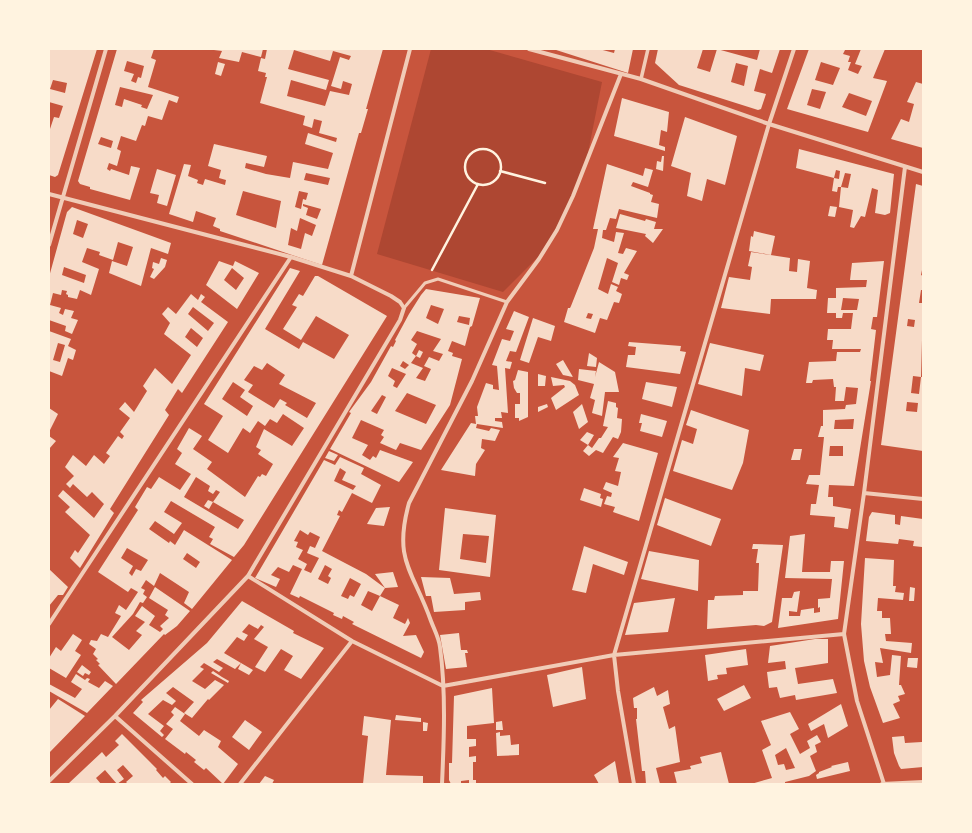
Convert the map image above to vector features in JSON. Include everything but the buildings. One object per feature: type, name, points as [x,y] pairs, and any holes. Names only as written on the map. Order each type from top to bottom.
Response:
[{"type":"street","points":[[49,246],[106,49]]},
{"type":"street","points":[[351,276],[410,49]]},
{"type":"street","points":[[529,49],[641,79],[769,124],[923,172]]},
{"type":"street","points":[[641,79],[648,49]]},
{"type":"street","points":[[634,784],[618,691],[614,655],[769,124],[794,49]]},
{"type":"street","points":[[442,784],[444,734],[440,645],[427,609],[404,558],[402,540],[403,525],[409,503],[472,381],[507,302],[540,259],[557,230],[573,196],[621,74]]},
{"type":"street","points":[[905,167],[864,493],[844,634],[857,701],[883,784],[923,782]]},
{"type":"street","points":[[49,194],[291,257],[351,276],[391,296],[400,302],[404,308],[400,320],[248,576],[115,716],[49,781]]},
{"type":"street","points":[[49,624],[291,257]]},
{"type":"street","points":[[864,493],[923,499]]},
{"type":"street","points":[[248,576],[352,641],[443,686],[614,655],[844,634]]},
{"type":"street","points":[[240,784],[352,641]]},
{"type":"street","points":[[115,716],[192,784]]},
{"type":"lane","points":[[404,308],[425,282],[438,279],[507,302]]},
{"type":"path","points":[[479,149],[491,151],[499,159],[500,171],[498,176],[489,183],[478,184],[468,177],[465,166],[466,160],[474,151],[479,149]]},
{"type":"path","points":[[500,171],[545,183]]},
{"type":"path","points":[[425,282],[478,184]]},
{"type":"shaded area","points":[[431,49],[486,49],[602,82],[586,163],[569,206],[544,251],[503,292],[377,254]]}]
